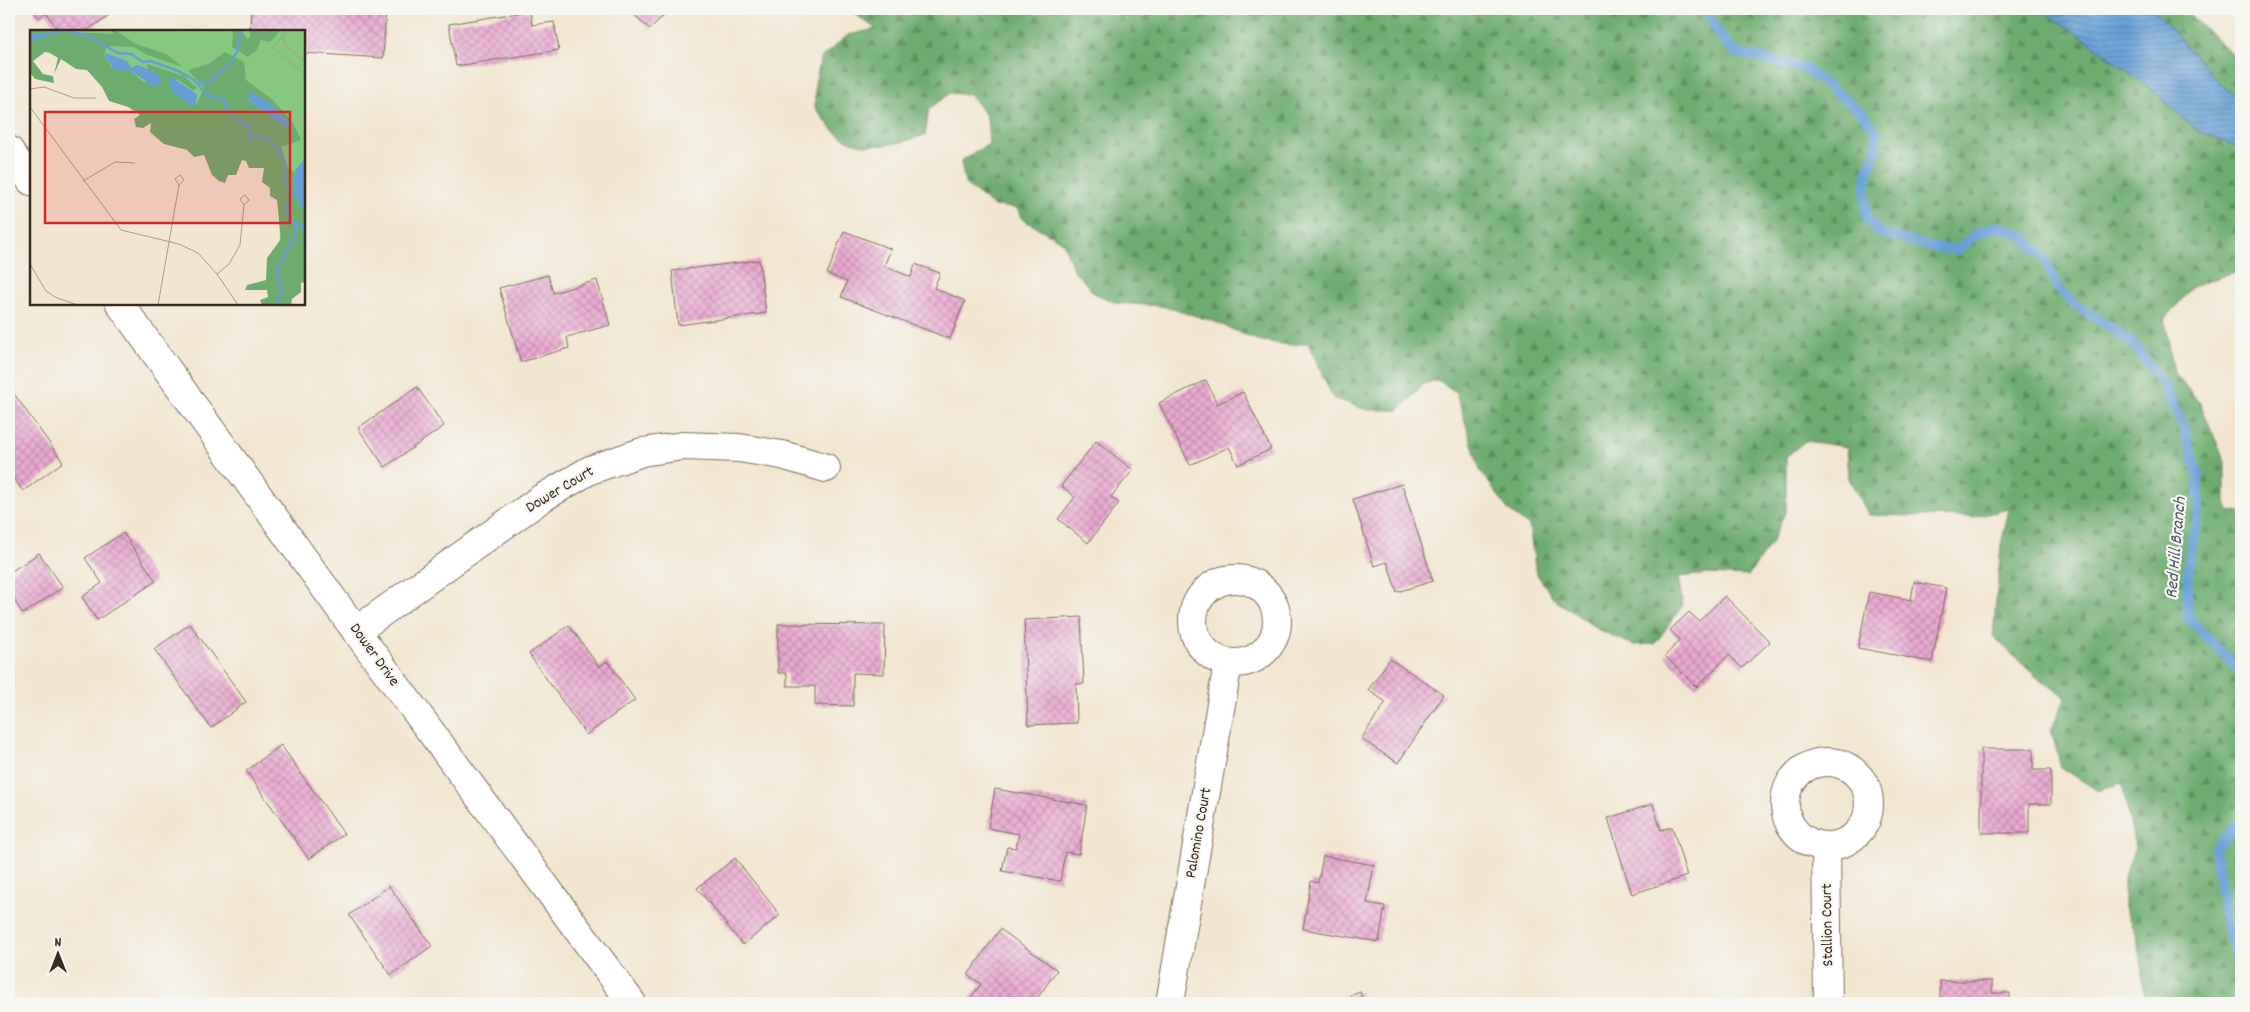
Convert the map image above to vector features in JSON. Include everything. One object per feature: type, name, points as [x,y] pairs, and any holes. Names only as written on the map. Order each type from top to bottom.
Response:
[{"type":"street","points":[[9,150],[30,180]]},
{"type":"street","name":"Dower Drive","points":[[121,305],[356,631],[632,1003]]},
{"type":"street","name":"Dower Court","points":[[356,631],[542,498],[590,470],[642,452],[683,446],[739,448],[782,455],[826,468]]},
{"type":"street","name":"Palomino Court","points":[[1170,1003],[1228,663]]},
{"type":"street","name":"Stallion Court","points":[[1826,846],[1828,1003]]},
{"type":"green space","points":[[848,9],[2039,9],[2082,37],[2146,85],[2198,131],[2241,148],[2241,273],[2231,273],[2192,287],[2165,320],[2174,373],[2200,403],[2225,462],[2225,498],[2229,511],[2241,513],[2241,1003],[2144,1003],[2141,958],[2136,935],[2124,907],[2124,877],[2135,848],[2122,783],[2098,791],[2061,767],[2051,730],[2066,697],[2035,676],[1993,636],[2001,545],[2009,509],[1974,517],[1869,515],[1849,479],[1847,447],[1805,441],[1786,457],[1786,511],[1770,545],[1748,576],[1709,574],[1678,577],[1683,605],[1655,644],[1633,645],[1599,630],[1555,600],[1536,573],[1529,526],[1509,511],[1480,470],[1456,392],[1438,380],[1422,384],[1413,396],[1398,410],[1367,410],[1333,398],[1308,343],[1289,345],[1257,340],[1213,321],[1162,306],[1116,303],[1094,293],[1073,269],[1063,242],[1022,219],[1017,208],[994,206],[965,184],[961,161],[989,144],[987,117],[970,95],[950,93],[929,109],[925,135],[915,138],[893,144],[869,145],[858,144],[838,134],[815,108],[815,83],[821,58],[848,35],[876,29]]},
{"type":"green space","points":[[2153,9],[2184,9],[2241,62],[2241,101],[2221,85]]},
{"type":"water","points":[[2039,9],[2153,9],[2221,85],[2241,101],[2241,148],[2198,131],[2146,85],[2082,37]]},
{"type":"building","points":[[32,9],[118,9],[87,30],[58,30],[46,13],[39,18]]},
{"type":"building","points":[[251,9],[386,9],[383,58],[305,53],[305,30],[250,30]]},
{"type":"building","points":[[628,9],[670,9],[650,29]]},
{"type":"building","points":[[680,9],[691,9],[685,14]]},
{"type":"building","points":[[530,11],[532,25],[554,22],[559,50],[456,66],[449,24]]},
{"type":"building","points":[[844,231],[891,249],[884,266],[911,277],[915,264],[940,273],[934,288],[965,301],[950,339],[841,297],[847,282],[827,274]]},
{"type":"building","points":[[759,260],[766,313],[678,325],[672,271]]},
{"type":"building","points":[[548,275],[553,293],[597,280],[610,325],[567,337],[569,348],[521,362],[499,288]]},
{"type":"building","points":[[1206,380],[1217,404],[1243,392],[1271,449],[1238,465],[1229,447],[1190,465],[1159,403]]},
{"type":"building","points":[[9,387],[63,462],[23,491],[9,472]]},
{"type":"building","points":[[417,387],[444,426],[385,467],[358,428]]},
{"type":"building","points":[[1096,441],[1133,470],[1111,497],[1119,503],[1088,543],[1058,519],[1075,497],[1061,486]]},
{"type":"building","points":[[1402,484],[1433,581],[1397,592],[1387,562],[1374,566],[1353,499]]},
{"type":"building","points":[[123,533],[156,581],[97,620],[82,597],[102,583],[85,558]]},
{"type":"building","points":[[39,553],[63,587],[23,614],[9,592],[9,573]]},
{"type":"building","points":[[1914,582],[1946,588],[1932,662],[1858,648],[1869,592],[1911,600]]},
{"type":"building","points":[[1725,596],[1770,642],[1742,668],[1729,655],[1696,687],[1665,656],[1680,640],[1670,630],[1689,612],[1699,621]]},
{"type":"building","points":[[1081,617],[1084,684],[1076,684],[1077,723],[1028,725],[1024,620]]},
{"type":"building","points":[[190,624],[246,702],[211,728],[154,649]]},
{"type":"building","points":[[778,624],[885,625],[884,674],[853,673],[853,706],[815,705],[815,686],[787,686],[787,673],[778,673]]},
{"type":"building","points":[[569,625],[599,667],[607,661],[635,700],[586,735],[529,654]]},
{"type":"building","points":[[1390,659],[1444,695],[1398,763],[1361,739],[1386,702],[1368,690]]},
{"type":"building","points":[[281,745],[344,834],[309,859],[246,771]]},
{"type":"building","points":[[1981,749],[2033,749],[2033,770],[2051,770],[2051,804],[2029,804],[2029,833],[1981,833]]},
{"type":"building","points":[[995,789],[1087,805],[1079,854],[1065,852],[1060,881],[1002,871],[1007,847],[1016,848],[1019,834],[988,828]]},
{"type":"building","points":[[1653,804],[1661,830],[1672,827],[1687,876],[1632,894],[1608,818]]},
{"type":"building","points":[[1323,856],[1374,865],[1367,903],[1385,906],[1379,942],[1303,929],[1311,881],[1318,883]]},
{"type":"building","points":[[735,858],[780,915],[743,945],[697,888]]},
{"type":"building","points":[[389,886],[432,946],[391,975],[349,915]]},
{"type":"building","points":[[1000,929],[1057,970],[1034,1003],[967,1003],[981,984],[968,975]]},
{"type":"building","points":[[1940,981],[1992,981],[1992,993],[2010,993],[2010,1003],[1940,1003]]},
{"type":"building","points":[[1360,992],[1364,1003],[1330,1003]]},
{"type":"waterway","name":"Red Hill Branch","points":[[1705,9],[1716,30],[1734,52],[1806,69],[1862,113],[1877,132],[1877,151],[1867,173],[1865,193],[1866,216],[1878,232],[1935,248],[1958,250],[1976,234],[1998,226],[2023,236],[2043,257],[2059,289],[2076,306],[2112,328],[2136,347],[2164,386],[2183,426],[2198,475],[2199,511],[2190,552],[2187,591],[2188,618],[2241,672]]},
{"type":"waterway","name":"Red Hill Branch","points":[[2241,824],[2238,824],[2215,847],[2226,929],[2241,963]]}]
